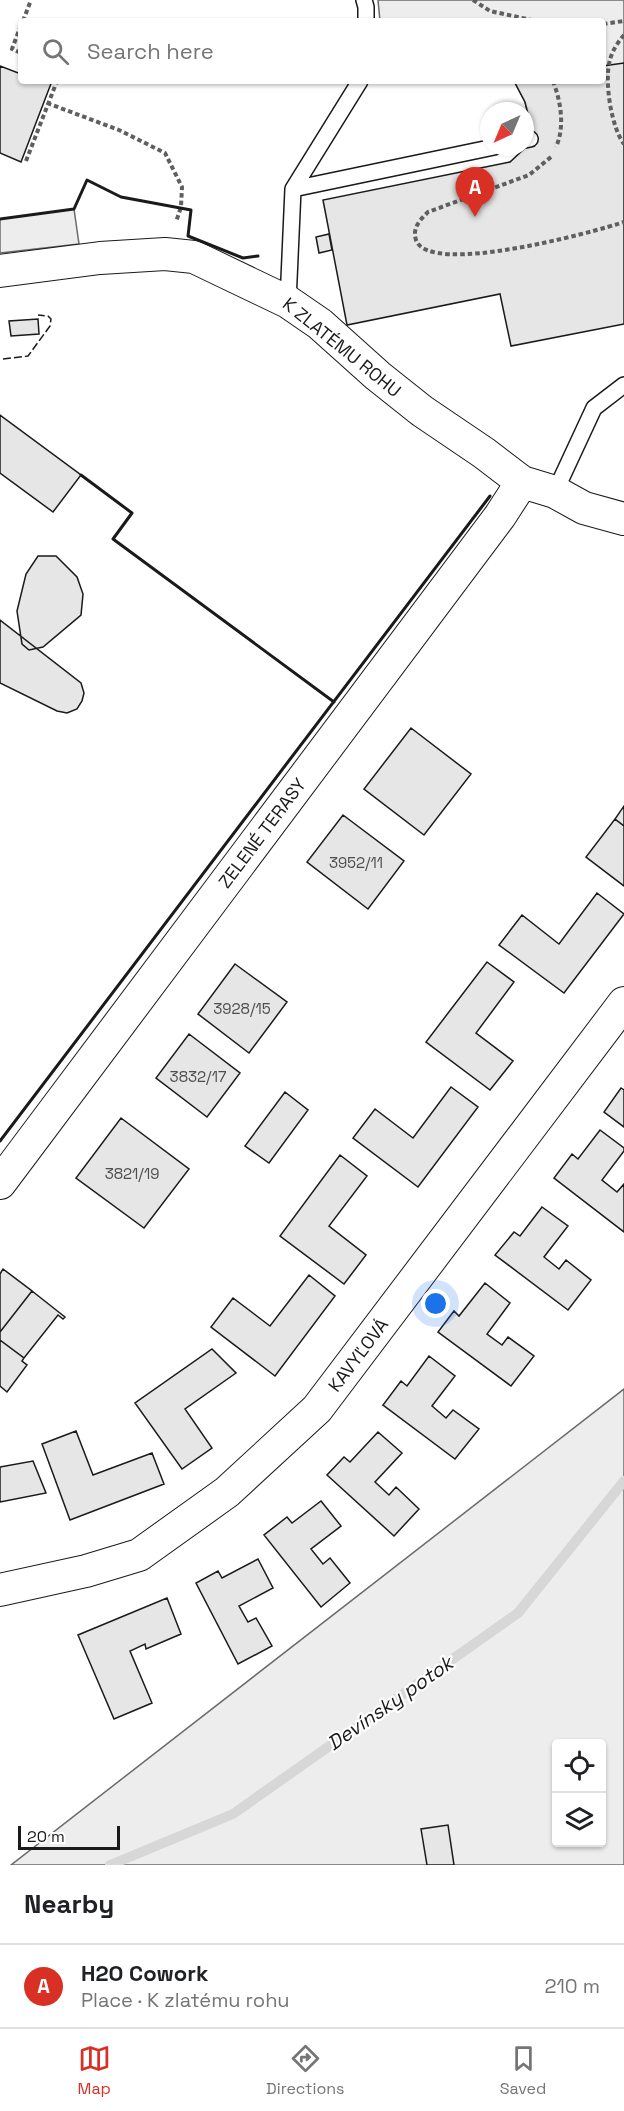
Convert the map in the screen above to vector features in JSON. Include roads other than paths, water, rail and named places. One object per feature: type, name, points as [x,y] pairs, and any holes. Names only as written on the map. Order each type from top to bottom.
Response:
[{"type":"street","name":"K ZLATÉMU ROHU","points":[[0,271],[100,258],[165,254],[194,257],[288,302],[320,324],[378,376],[422,411],[522,482],[555,492],[584,508],[624,519]]},
{"type":"street","name":"ZELENÉ TERASY","points":[[0,1183],[500,516],[522,482]]},
{"type":"street","name":"KAVYĽOVÁ","points":[[0,1590],[86,1571],[139,1555],[227,1492],[317,1409],[624,1003]]},
{"type":"lane","points":[[364,0],[366,18]]},
{"type":"lane","points":[[288,302],[293,189],[358,84]]},
{"type":"lane","points":[[293,189],[480,150]]},
{"type":"lane","points":[[555,492],[594,408],[624,385]]},
{"type":"waterway","name":"Devínsky potok","points":[[110,1865],[233,1814],[518,1613],[624,1481]]},
{"type":"place","name":"H2O Cowork","points":[[475,217]]}]
